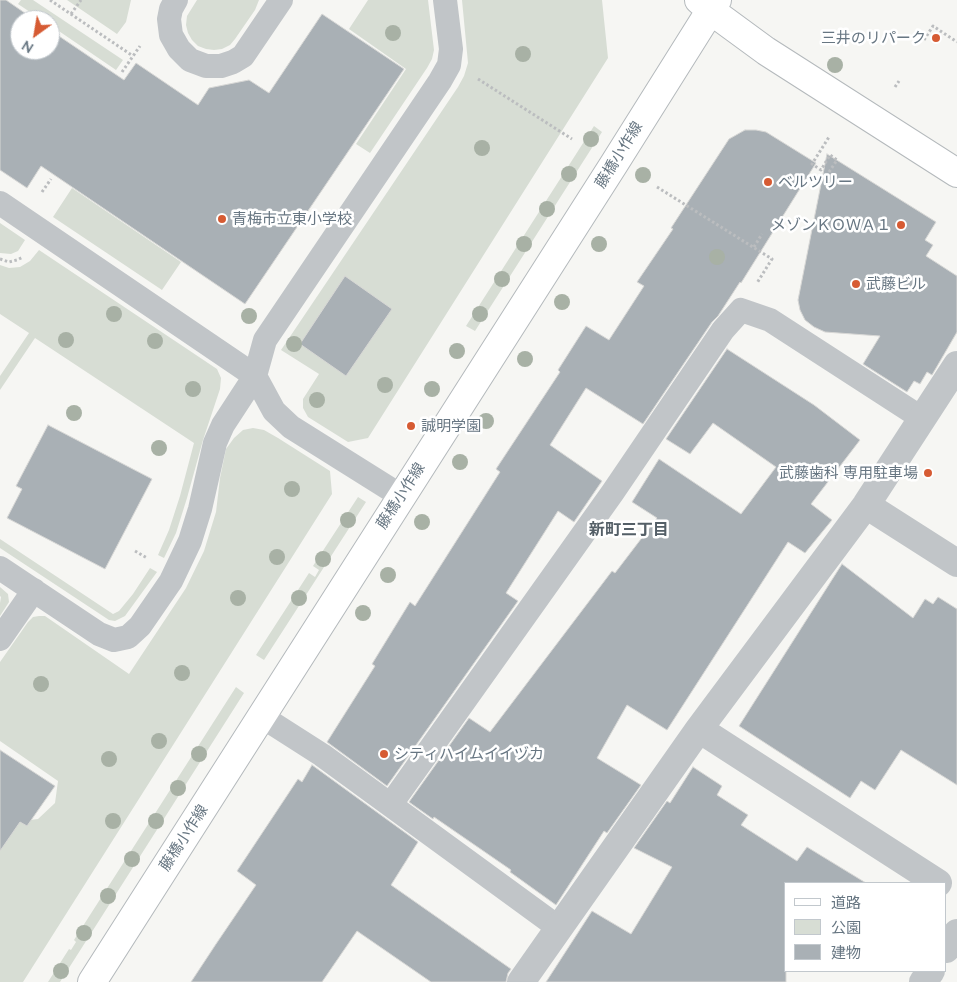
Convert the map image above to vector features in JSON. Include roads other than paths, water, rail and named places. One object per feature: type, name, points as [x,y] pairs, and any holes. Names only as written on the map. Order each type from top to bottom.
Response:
[{"type":"main road","points":[[709,4],[766,52],[957,173]]},
{"type":"main road","name":"藤橋小作線","points":[[92,982],[614,164],[709,4]]},
{"type":"street","points":[[521,982],[699,729],[866,505],[957,365]]},
{"type":"street","points":[[866,505],[957,563]]},
{"type":"street","points":[[699,729],[936,882]]},
{"type":"street","points":[[947,948],[957,933]]},
{"type":"lane","points":[[176,0],[171,9],[169,19],[171,35],[179,49],[190,60],[206,66],[221,66],[243,56],[281,0]]},
{"type":"lane","points":[[0,568],[100,634],[114,640],[128,637],[140,626],[181,563],[200,509],[215,444],[223,426],[256,376],[265,340],[449,65],[451,49],[445,0]]},
{"type":"lane","points":[[0,203],[256,376],[274,411],[291,427],[402,496]]},
{"type":"lane","points":[[391,804],[613,492],[723,330],[741,310],[770,320],[923,419]]},
{"type":"lane","points":[[0,639],[34,590]]},
{"type":"lane","points":[[261,716],[322,755],[391,804],[559,928]]},
{"type":"place","name":"三井のリパーク","points":[[936,38]]},
{"type":"place","name":"ベルツリー","points":[[768,182]]},
{"type":"place","name":"青梅市立東小学校","points":[[222,219]]},
{"type":"place","name":"メゾンＫＯＷＡ１","points":[[901,225]]},
{"type":"place","name":"武藤ビル","points":[[856,284]]},
{"type":"place","name":"誠明学園","points":[[411,426]]},
{"type":"place","name":"武藤歯科 専用駐車場","points":[[928,473]]},
{"type":"place","name":"シティハイムイイヅカ","points":[[384,754]]},
{"type":"district","name":"新町三丁目","points":[[629,530]]}]
